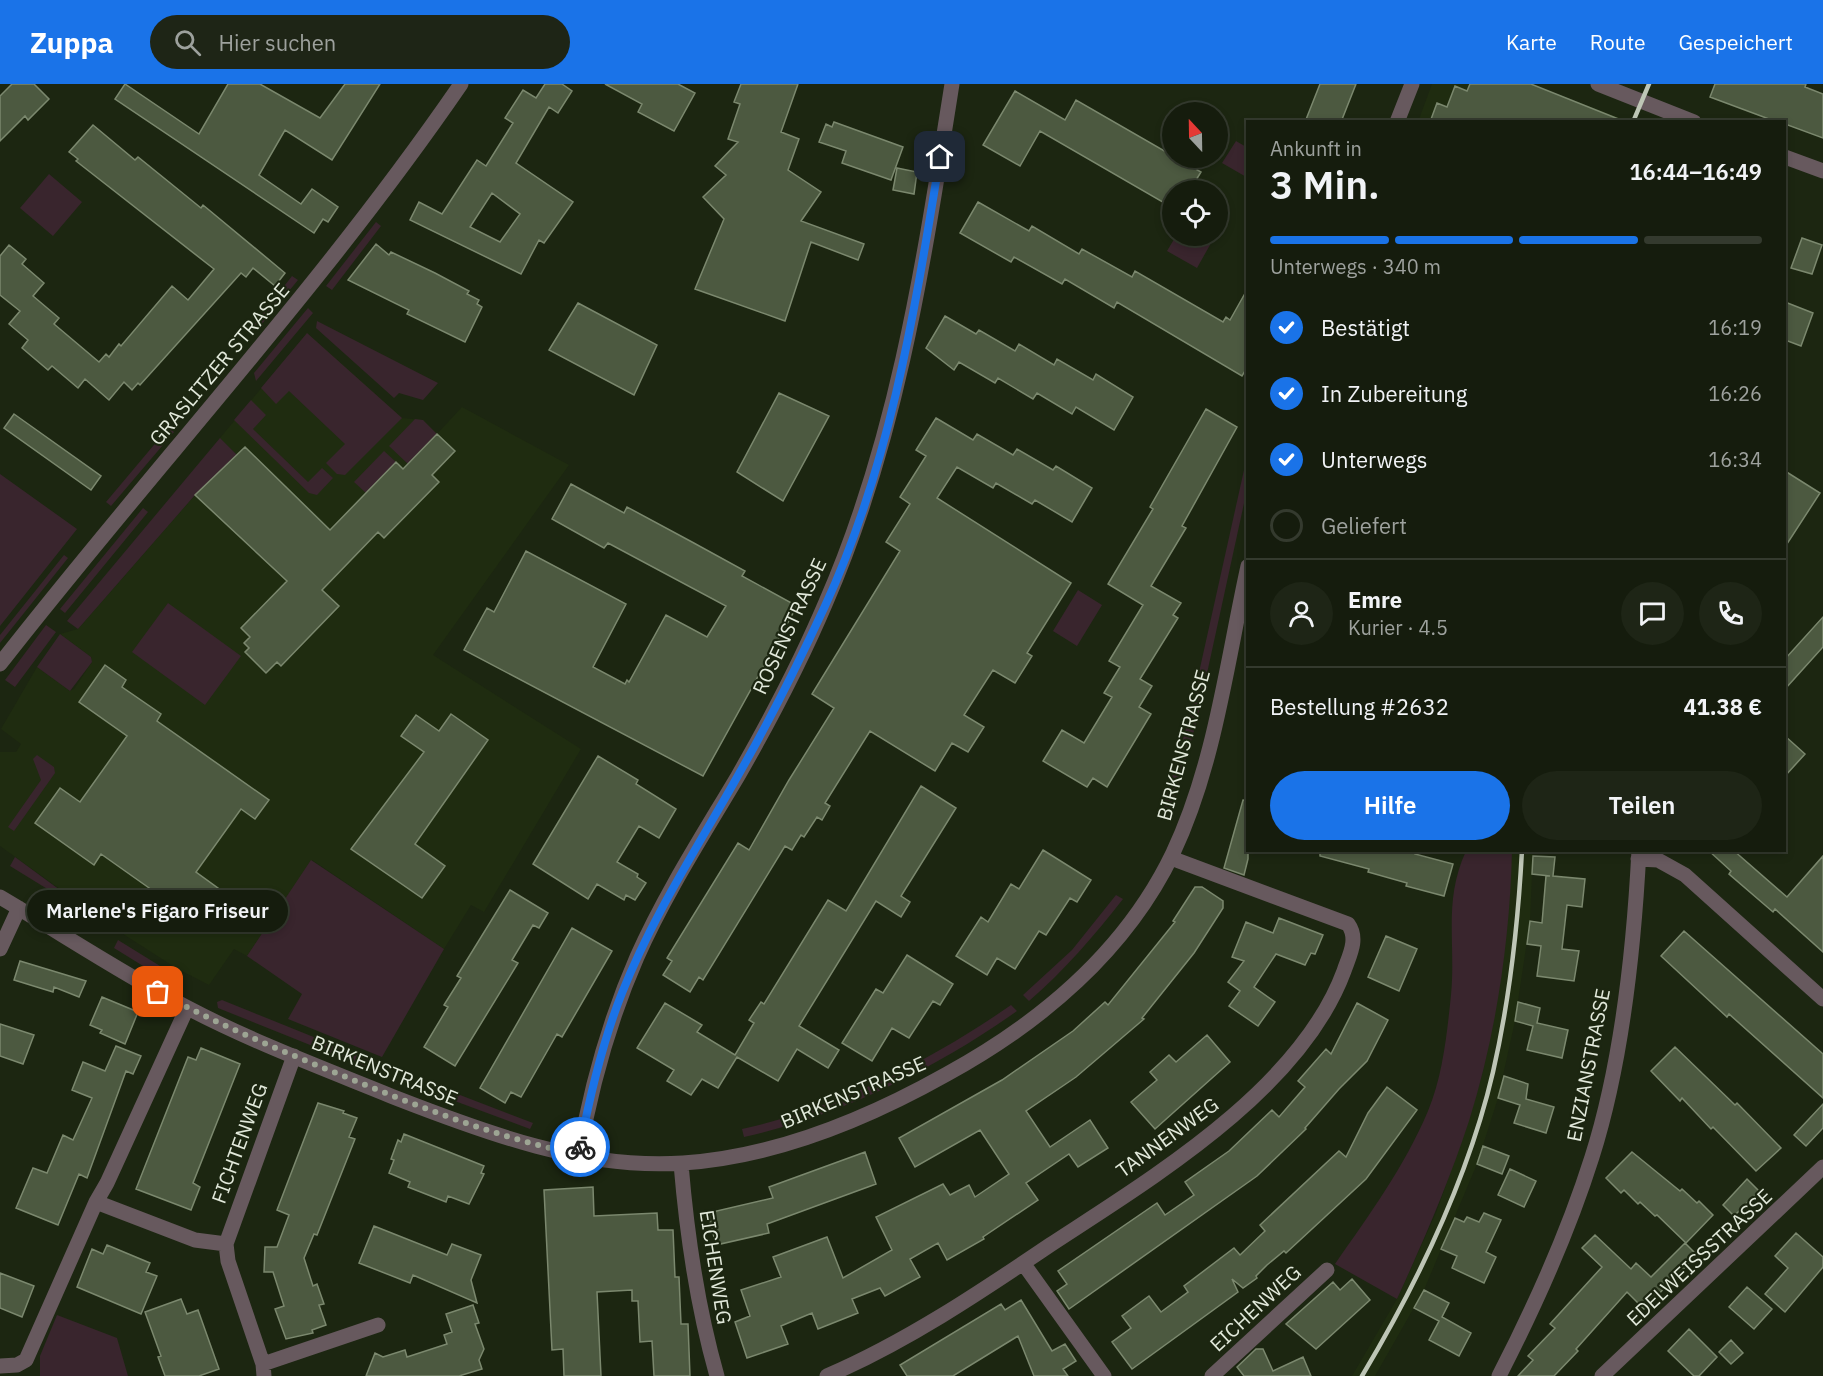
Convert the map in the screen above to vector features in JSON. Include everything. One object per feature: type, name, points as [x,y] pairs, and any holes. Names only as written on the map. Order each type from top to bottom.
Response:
[{"type":"street","name":"GRASLITZER STRASSE","points":[[0,664],[308,291],[394,178],[461,84]]},
{"type":"street","name":"ROSENSTRASSE","points":[[579,1155],[601,1052],[639,954],[786,685],[827,600],[869,494],[891,415],[916,297],[952,84]]},
{"type":"street","points":[[1398,120],[1412,84]]},
{"type":"street","points":[[1598,84],[1689,120]]},
{"type":"street","points":[[1786,157],[1823,171]]},
{"type":"street","name":"BIRKENSTRASSE","points":[[0,897],[187,1008],[294,1056],[476,1128],[579,1155],[625,1162],[681,1164],[750,1153],[822,1131],[931,1083],[1035,1020],[1091,968],[1142,904],[1171,858],[1204,764],[1246,575]]},
{"type":"street","points":[[1639,855],[1658,860],[1685,875],[1823,999]]},
{"type":"street","name":"ENZIANSTRASSE","points":[[1499,1376],[1574,1209],[1606,1104],[1622,1013],[1639,855]]},
{"type":"street","name":"TANNENWEG","points":[[827,1376],[881,1351],[1023,1263],[1226,1122],[1268,1082],[1320,1021],[1335,994],[1351,952],[1354,939],[1348,924],[1171,858]]},
{"type":"street","points":[[0,949],[19,908]]},
{"type":"street","points":[[0,1366],[17,1365],[26,1360],[96,1202],[107,1183],[187,1008]]},
{"type":"street","name":"FICHTENWEG","points":[[226,1244],[294,1056]]},
{"type":"street","name":"EICHENWEG","points":[[681,1164],[692,1266],[717,1376]]},
{"type":"street","name":"EDELWEISSSTRASSE","points":[[1602,1376],[1823,1167]]},
{"type":"street","points":[[96,1202],[195,1240],[226,1244],[228,1261],[263,1370],[378,1325]]},
{"type":"street","points":[[1023,1263],[1104,1376]]},
{"type":"street","name":"EICHENWEG","points":[[1212,1376],[1326,1270]]},
{"type":"shaded area","points":[[1432,84],[1531,84],[1625,120],[1419,120]]},
{"type":"shaded area","points":[[1236,141],[1246,147],[1246,177],[1228,166],[1228,154]]},
{"type":"shaded area","points":[[49,174],[82,202],[53,236],[20,208]]},
{"type":"shaded area","points":[[376,222],[381,226],[332,290],[326,286]]},
{"type":"shaded area","points":[[1170,246],[1209,246],[1197,268],[1167,251]]},
{"type":"shaded area","points":[[292,276],[298,280],[257,330],[253,326]]},
{"type":"shaded area","points":[[308,308],[313,313],[256,381],[254,373]]},
{"type":"shaded area","points":[[317,321],[438,383],[423,400],[399,393],[394,398],[316,328]]},
{"type":"shaded area","points":[[307,333],[402,418],[423,420],[437,434],[462,407],[569,465],[433,655],[581,749],[484,912],[471,905],[444,949],[312,860],[247,956],[234,949],[209,985],[176,968],[117,930],[0,846],[0,752],[16,752],[21,744],[1,729],[37,667],[70,691],[74,689],[92,662],[91,657],[60,634],[78,629],[195,495],[237,455],[220,438]]},
{"type":"shaded area","points":[[307,333],[402,418],[345,475],[337,474],[326,463],[345,444],[289,391],[276,404],[261,388]]},
{"type":"shaded area","points":[[251,400],[266,415],[253,429],[308,482],[322,468],[333,478],[317,495],[309,493],[234,420]]},
{"type":"shaded area","points":[[415,419],[423,420],[437,434],[408,464],[389,446]]},
{"type":"shaded area","points":[[169,427],[174,432],[111,506],[106,502]]},
{"type":"shaded area","points":[[220,438],[237,455],[195,495],[78,629],[67,621]]},
{"type":"shaded area","points":[[384,451],[396,462],[366,493],[354,482]]},
{"type":"shaded area","points":[[1246,461],[1246,494],[1196,724],[1171,810],[1163,807],[1188,722]]},
{"type":"shaded area","points":[[0,474],[77,529],[0,626]]},
{"type":"shaded area","points":[[143,508],[148,512],[65,613],[60,609]]},
{"type":"shaded area","points":[[64,555],[68,558],[0,643],[0,635]]},
{"type":"shaded area","points":[[1078,590],[1102,605],[1077,646],[1053,631]]},
{"type":"shaded area","points":[[168,603],[241,656],[205,705],[132,652]]},
{"type":"shaded area","points":[[46,625],[56,632],[15,687],[5,680]]},
{"type":"shaded area","points":[[60,634],[91,657],[92,662],[70,691],[37,667]]},
{"type":"shaded area","points":[[37,755],[54,767],[55,773],[14,831],[8,827],[41,780],[33,759]]},
{"type":"shaded area","points":[[1466,852],[1512,852],[1505,953],[1487,1055],[1469,1121],[1436,1211],[1397,1299],[1335,1264],[1409,1151],[1433,1097],[1444,1054],[1448,1024],[1452,976],[1452,905],[1459,869]]},
{"type":"shaded area","points":[[1512,852],[1533,852],[1530,921],[1515,1021],[1498,1098],[1477,1164],[1424,1290],[1375,1376],[1352,1376],[1397,1299],[1436,1213],[1483,1071],[1503,959]]},
{"type":"shaded area","points":[[15,857],[64,893],[62,898],[10,866]]},
{"type":"shaded area","points":[[311,860],[444,949],[382,1057],[288,1019],[302,994],[247,956]]},
{"type":"shaded area","points":[[1116,895],[1123,899],[1101,926],[1067,965],[1029,1001],[1023,995],[1072,950]]},
{"type":"shaded area","points":[[118,940],[173,974],[169,982],[114,948]]},
{"type":"shaded area","points":[[222,1000],[378,1063],[375,1071],[218,1008],[217,1002]]},
{"type":"shaded area","points":[[1011,1005],[1017,1011],[986,1032],[954,1052],[886,1088],[816,1116],[744,1137],[742,1129],[813,1109],[882,1080],[949,1045]]},
{"type":"shaded area","points":[[447,1090],[533,1123],[530,1129],[444,1097]]},
{"type":"shaded area","points":[[57,1315],[117,1338],[128,1376],[40,1376],[40,1356]]},
{"type":"building","points":[[12,84],[34,84],[49,99],[28,120],[25,116],[0,141],[0,96]]},
{"type":"building","points":[[125,84],[199,134],[228,84],[260,84],[320,118],[345,84],[380,84],[332,160],[285,130],[259,175],[301,204],[312,189],[338,207],[328,222],[323,219],[314,233],[115,99]]},
{"type":"building","points":[[545,84],[562,84],[572,91],[558,113],[549,107],[516,163],[573,202],[544,243],[539,240],[521,274],[410,220],[419,202],[442,214],[477,160],[486,166],[513,123],[505,118],[523,90],[536,98]],"holes":[[[492,193],[520,214],[500,242],[470,227]]]},
{"type":"building","points":[[605,84],[678,84],[695,93],[674,131],[638,112],[642,104]]},
{"type":"building","points":[[741,84],[798,84],[781,132],[799,139],[788,170],[821,192],[801,221],[864,244],[858,260],[811,242],[785,321],[695,289],[724,219],[703,197],[726,175],[715,166],[738,142],[728,139],[740,104],[734,102]]},
{"type":"building","points":[[1320,84],[1356,84],[1342,120],[1306,120]]},
{"type":"building","points":[[1470,84],[1531,84],[1621,120],[1431,120],[1437,103],[1447,107],[1455,86],[1467,91]]},
{"type":"building","points":[[1715,84],[1806,84],[1805,87],[1823,94],[1823,138],[1786,124],[1786,120],[1772,120],[1710,97]]},
{"type":"building","points":[[1015,91],[1065,120],[1076,100],[1162,150],[1162,168],[1194,168],[1201,172],[1196,180],[1162,180],[1162,202],[1040,131],[1020,166],[983,145]]},
{"type":"building","points":[[834,122],[903,147],[891,180],[842,163],[846,151],[819,142],[826,124],[832,127]]},
{"type":"building","points":[[93,125],[135,160],[138,157],[201,208],[203,205],[285,273],[275,286],[253,268],[246,277],[241,273],[140,385],[138,383],[132,390],[124,382],[109,400],[85,379],[78,388],[52,366],[48,370],[22,348],[28,340],[9,324],[20,311],[0,295],[0,256],[9,245],[26,259],[22,264],[44,283],[33,296],[59,318],[54,324],[99,362],[106,354],[109,357],[119,344],[121,346],[172,286],[188,300],[214,269],[76,161],[78,159],[69,152]]},
{"type":"building","points":[[897,168],[917,172],[914,194],[893,190]]},
{"type":"building","points":[[978,202],[1029,231],[1032,226],[1079,254],[1082,249],[1132,277],[1135,271],[1223,322],[1226,317],[1230,320],[1246,292],[1246,369],[1242,376],[1117,302],[1114,308],[1065,279],[1062,284],[1014,257],[1011,262],[960,233]]},
{"type":"building","points":[[1802,238],[1822,245],[1812,274],[1791,268]]},
{"type":"building","points":[[376,244],[389,255],[391,252],[435,273],[469,291],[467,294],[479,300],[477,304],[482,307],[465,342],[407,314],[409,310],[348,280]]},
{"type":"building","points":[[1786,302],[1813,313],[1801,346],[1786,340]]},
{"type":"building","points":[[578,303],[657,345],[634,395],[549,350]]},
{"type":"building","points":[[945,316],[976,334],[979,330],[1015,351],[1019,344],[1054,365],[1057,359],[1093,380],[1096,374],[1133,397],[1114,430],[1076,407],[1072,414],[1037,393],[1033,399],[998,378],[995,383],[959,362],[954,370],[926,348]]},
{"type":"building","points":[[779,393],[829,416],[783,501],[737,472]]},
{"type":"building","points":[[1206,409],[1237,427],[1182,526],[1186,528],[1151,586],[1181,603],[1173,615],[1178,618],[1140,679],[1152,686],[1139,707],[1151,714],[1107,787],[1093,778],[1087,787],[1043,761],[1062,730],[1084,743],[1112,697],[1104,693],[1120,667],[1109,661],[1143,605],[1108,584],[1153,509],[1150,507]]},
{"type":"building","points":[[14,414],[101,476],[91,490],[4,428]]},
{"type":"building","points":[[936,418],[973,440],[977,434],[1013,455],[1017,449],[1053,470],[1056,466],[1092,488],[1072,522],[1035,500],[1032,504],[996,483],[993,488],[957,467],[937,498],[1071,583],[1027,653],[1032,656],[1015,683],[993,670],[964,715],[984,727],[968,752],[952,743],[935,771],[870,731],[825,803],[830,806],[822,820],[817,817],[804,837],[801,835],[792,850],[785,846],[703,980],[699,977],[690,992],[663,975],[672,961],[667,958],[738,843],[749,850],[834,708],[812,694],[900,551],[886,542],[910,504],[900,497],[926,456],[916,450]]},
{"type":"building","points":[[437,434],[455,451],[432,475],[439,482],[384,538],[378,532],[322,590],[339,606],[281,666],[277,662],[266,673],[245,652],[249,648],[244,643],[250,637],[241,628],[287,581],[195,495],[245,447],[330,530],[396,462],[403,469]]},
{"type":"building","points":[[1786,472],[1820,493],[1786,545]]},
{"type":"building","points":[[571,484],[624,513],[627,507],[692,542],[745,571],[742,576],[797,606],[703,776],[464,650],[487,608],[494,612],[526,551],[626,604],[593,667],[625,684],[627,680],[629,682],[666,615],[707,637],[726,606],[608,543],[604,548],[552,519]]},
{"type":"building","points":[[1823,617],[1823,647],[1786,688],[1786,658]]},
{"type":"building","points":[[105,665],[126,680],[122,687],[161,714],[157,721],[269,800],[255,819],[241,809],[196,872],[233,899],[210,931],[101,854],[94,865],[35,823],[60,788],[80,802],[127,736],[79,702]]},
{"type":"building","points":[[451,714],[488,740],[415,844],[445,866],[422,898],[351,849],[424,752],[401,736],[416,715],[439,731]]},
{"type":"building","points":[[1786,737],[1805,754],[1786,775]]},
{"type":"building","points":[[598,756],[638,780],[636,784],[676,809],[659,838],[639,826],[617,862],[638,874],[637,877],[646,883],[635,900],[626,895],[624,900],[597,884],[588,899],[533,864]]},
{"type":"building","points":[[921,786],[956,808],[901,896],[910,902],[901,917],[876,901],[799,1026],[839,1050],[828,1068],[797,1049],[778,1081],[737,1057],[718,1088],[702,1079],[691,1095],[667,1081],[674,1070],[637,1048],[665,1003],[702,1025],[697,1032],[735,1055],[754,1023],[749,1020],[761,1002],[764,1004],[828,900],[846,911]]},
{"type":"building","points":[[1243,800],[1246,801],[1248,859],[1244,875],[1224,868]]},
{"type":"building","points":[[1043,850],[1091,880],[1077,902],[1070,898],[1046,935],[1039,931],[1015,969],[997,958],[987,975],[956,956],[981,917],[988,922],[1011,884],[1019,889]]},
{"type":"building","points":[[1320,852],[1416,852],[1415,854],[1453,864],[1444,896],[1406,886],[1407,883],[1368,872],[1369,869],[1320,856]]},
{"type":"building","points":[[1710,852],[1735,852],[1787,897],[1823,856],[1823,952],[1775,909],[1773,912],[1729,874],[1731,871]]},
{"type":"building","points":[[1533,856],[1555,857],[1553,876],[1585,879],[1582,907],[1567,905],[1562,949],[1579,951],[1574,981],[1537,976],[1541,946],[1527,944],[1530,921],[1542,923],[1546,876],[1550,876],[1532,874]]},
{"type":"building","points":[[1195,887],[1202,887],[1223,901],[1223,908],[1194,953],[1142,1018],[1144,1019],[1076,1077],[1026,1111],[1050,1147],[1090,1120],[1108,1148],[1078,1167],[1069,1154],[1026,1183],[1038,1200],[983,1237],[984,1239],[947,1260],[938,1243],[910,1259],[920,1277],[885,1296],[880,1288],[852,1299],[858,1313],[818,1329],[812,1313],[781,1326],[788,1344],[747,1358],[735,1322],[750,1316],[741,1290],[781,1277],[773,1257],[827,1237],[843,1278],[892,1250],[876,1217],[943,1184],[950,1195],[969,1185],[975,1197],[1009,1174],[980,1130],[915,1167],[899,1138],[1002,1080],[1073,1031],[1105,1002],[1108,1005],[1175,922],[1173,921]]},
{"type":"building","points":[[510,890],[548,913],[539,928],[533,925],[512,960],[518,963],[455,1066],[424,1047],[448,1007],[444,1005],[461,978],[457,976]]},
{"type":"building","points":[[1279,918],[1323,935],[1315,954],[1311,953],[1305,965],[1276,954],[1254,987],[1275,1002],[1258,1026],[1229,1006],[1240,991],[1228,982],[1244,961],[1232,957],[1246,922],[1273,933]]},
{"type":"building","points":[[572,928],[612,951],[562,1037],[557,1034],[521,1097],[511,1092],[505,1103],[480,1088]]},
{"type":"building","points":[[1684,931],[1823,1054],[1823,1098],[1729,1014],[1727,1017],[1661,956]]},
{"type":"building","points":[[1386,936],[1417,949],[1399,991],[1368,977]]},
{"type":"building","points":[[907,955],[953,984],[940,1005],[933,1001],[909,1038],[892,1028],[872,1061],[842,1043],[876,989],[883,993]]},
{"type":"building","points":[[20,961],[86,981],[79,997],[54,987],[53,992],[14,980]]},
{"type":"building","points":[[102,997],[138,1012],[125,1044],[100,1033],[102,1030],[90,1025]]},
{"type":"building","points":[[1518,1002],[1540,1008],[1537,1023],[1568,1030],[1562,1058],[1527,1050],[1533,1026],[1515,1021]]},
{"type":"building","points":[[1357,1003],[1388,1020],[1367,1061],[1339,1089],[1306,1129],[1257,1176],[1069,1309],[1057,1291],[1067,1284],[1058,1271],[1157,1203],[1165,1215],[1194,1195],[1185,1182],[1229,1151],[1272,1110],[1279,1117],[1305,1087],[1298,1081],[1326,1049],[1331,1054]]},
{"type":"building","points":[[0,1024],[34,1035],[23,1064],[0,1056]]},
{"type":"building","points":[[1207,1035],[1230,1062],[1155,1129],[1131,1102],[1157,1080],[1150,1072],[1169,1055],[1176,1062]]},
{"type":"building","points":[[116,1046],[141,1056],[133,1074],[126,1071],[87,1178],[79,1174],[58,1225],[16,1208],[33,1168],[47,1173],[63,1135],[73,1140],[92,1098],[72,1090],[83,1062],[105,1071]]},
{"type":"building","points":[[1675,1047],[1735,1105],[1737,1103],[1781,1148],[1756,1171],[1713,1127],[1711,1129],[1682,1098],[1680,1101],[1651,1071]]},
{"type":"building","points":[[201,1048],[240,1064],[193,1183],[200,1187],[191,1210],[136,1189],[188,1057],[196,1060]]},
{"type":"building","points":[[1504,1076],[1528,1084],[1526,1099],[1554,1107],[1546,1133],[1514,1123],[1520,1105],[1498,1098]]},
{"type":"building","points":[[1387,1087],[1417,1110],[1366,1179],[1286,1253],[1284,1251],[1267,1265],[1256,1276],[1257,1278],[1243,1288],[1232,1279],[1238,1292],[1132,1369],[1112,1342],[1131,1328],[1122,1316],[1149,1296],[1161,1312],[1188,1292],[1184,1286],[1234,1248],[1240,1255],[1265,1231],[1260,1225],[1339,1151],[1346,1157],[1368,1113]]},
{"type":"building","points":[[318,1103],[344,1111],[343,1113],[357,1118],[349,1137],[355,1139],[317,1235],[314,1234],[304,1258],[313,1286],[317,1284],[324,1304],[319,1305],[326,1325],[312,1330],[313,1333],[286,1339],[275,1309],[284,1306],[273,1272],[264,1272],[265,1247],[277,1247],[289,1215],[277,1210]]},
{"type":"building","points":[[1823,1104],[1823,1128],[1806,1146],[1794,1135]]},
{"type":"building","points":[[404,1134],[484,1166],[481,1173],[484,1174],[469,1204],[448,1196],[446,1202],[408,1187],[410,1182],[389,1173],[398,1140],[401,1142]]},
{"type":"building","points":[[1483,1146],[1509,1156],[1502,1174],[1477,1164]]},
{"type":"building","points":[[865,1152],[876,1184],[767,1224],[769,1233],[716,1245],[708,1213],[773,1198],[769,1187]]},
{"type":"building","points":[[1632,1152],[1680,1191],[1682,1189],[1697,1203],[1699,1201],[1713,1215],[1686,1243],[1657,1215],[1655,1216],[1640,1202],[1638,1204],[1624,1190],[1621,1193],[1606,1178]]},
{"type":"building","points":[[1510,1169],[1536,1181],[1524,1207],[1498,1195]]},
{"type":"building","points":[[1747,1179],[1759,1191],[1734,1216],[1723,1205]]},
{"type":"building","points":[[593,1187],[594,1216],[657,1213],[658,1230],[673,1230],[675,1277],[679,1277],[681,1324],[688,1324],[690,1376],[654,1376],[652,1341],[640,1342],[638,1301],[632,1301],[632,1290],[597,1292],[601,1376],[564,1376],[563,1349],[552,1350],[544,1190]]},
{"type":"building","points":[[1484,1213],[1501,1220],[1486,1252],[1496,1257],[1484,1283],[1452,1268],[1457,1256],[1441,1249],[1455,1218],[1464,1222],[1467,1217],[1479,1222]]},
{"type":"building","points":[[374,1226],[447,1255],[452,1244],[481,1255],[471,1280],[477,1303],[413,1275],[410,1283],[359,1263]]},
{"type":"building","points":[[1796,1233],[1823,1257],[1823,1267],[1785,1312],[1765,1294],[1788,1268],[1775,1256]]},
{"type":"building","points":[[1595,1235],[1631,1269],[1636,1263],[1651,1277],[1685,1243],[1697,1255],[1644,1309],[1627,1292],[1554,1376],[1518,1376],[1533,1360],[1528,1356],[1555,1328],[1550,1324],[1602,1267],[1582,1248]]},
{"type":"building","points":[[107,1245],[150,1263],[146,1272],[157,1276],[141,1314],[77,1287],[92,1249],[103,1254]]},
{"type":"building","points":[[0,1273],[34,1286],[22,1317],[0,1308]]},
{"type":"building","points":[[1352,1279],[1370,1300],[1316,1349],[1286,1324],[1333,1282],[1340,1290]]},
{"type":"building","points":[[1747,1287],[1772,1309],[1754,1329],[1729,1307]]},
{"type":"building","points":[[1424,1290],[1449,1303],[1442,1317],[1471,1333],[1459,1356],[1429,1340],[1439,1321],[1414,1308]]},
{"type":"building","points":[[181,1299],[187,1314],[198,1310],[219,1369],[199,1376],[165,1376],[158,1357],[161,1356],[145,1312]]},
{"type":"building","points":[[1021,1300],[1052,1351],[1065,1344],[1076,1361],[1063,1369],[1068,1376],[1034,1376],[1018,1336],[953,1376],[907,1376],[900,1365],[1001,1304],[1005,1310]]},
{"type":"building","points":[[473,1305],[479,1323],[475,1324],[484,1349],[479,1360],[482,1369],[459,1376],[366,1376],[375,1353],[383,1357],[405,1350],[407,1357],[447,1344],[444,1335],[452,1332],[446,1314]]},
{"type":"building","points":[[1689,1329],[1717,1357],[1699,1376],[1694,1376],[1668,1351]]},
{"type":"building","points":[[1731,1340],[1743,1353],[1731,1364],[1719,1352]]},
{"type":"building","points":[[1256,1349],[1263,1349],[1273,1371],[1303,1357],[1311,1376],[1244,1376],[1237,1367]]},
{"type":"railway","points":[[1634,120],[1649,84]]},
{"type":"railway","points":[[1362,1376],[1403,1304],[1439,1229],[1470,1151],[1482,1112],[1493,1072],[1509,989],[1516,934],[1522,852]]},
{"type":"way so far","points":[[158,992],[208,1018],[294,1056],[454,1120],[541,1147],[579,1155],[580,1147]]},
{"type":"place","name":"Marlene's Figaro Friseur","points":[[158,992]]},
{"type":"route","points":[[580,1147],[601,1052],[616,1008],[639,954],[657,918],[759,739],[827,600],[856,530],[882,451],[897,388],[916,297],[940,157]]}]
